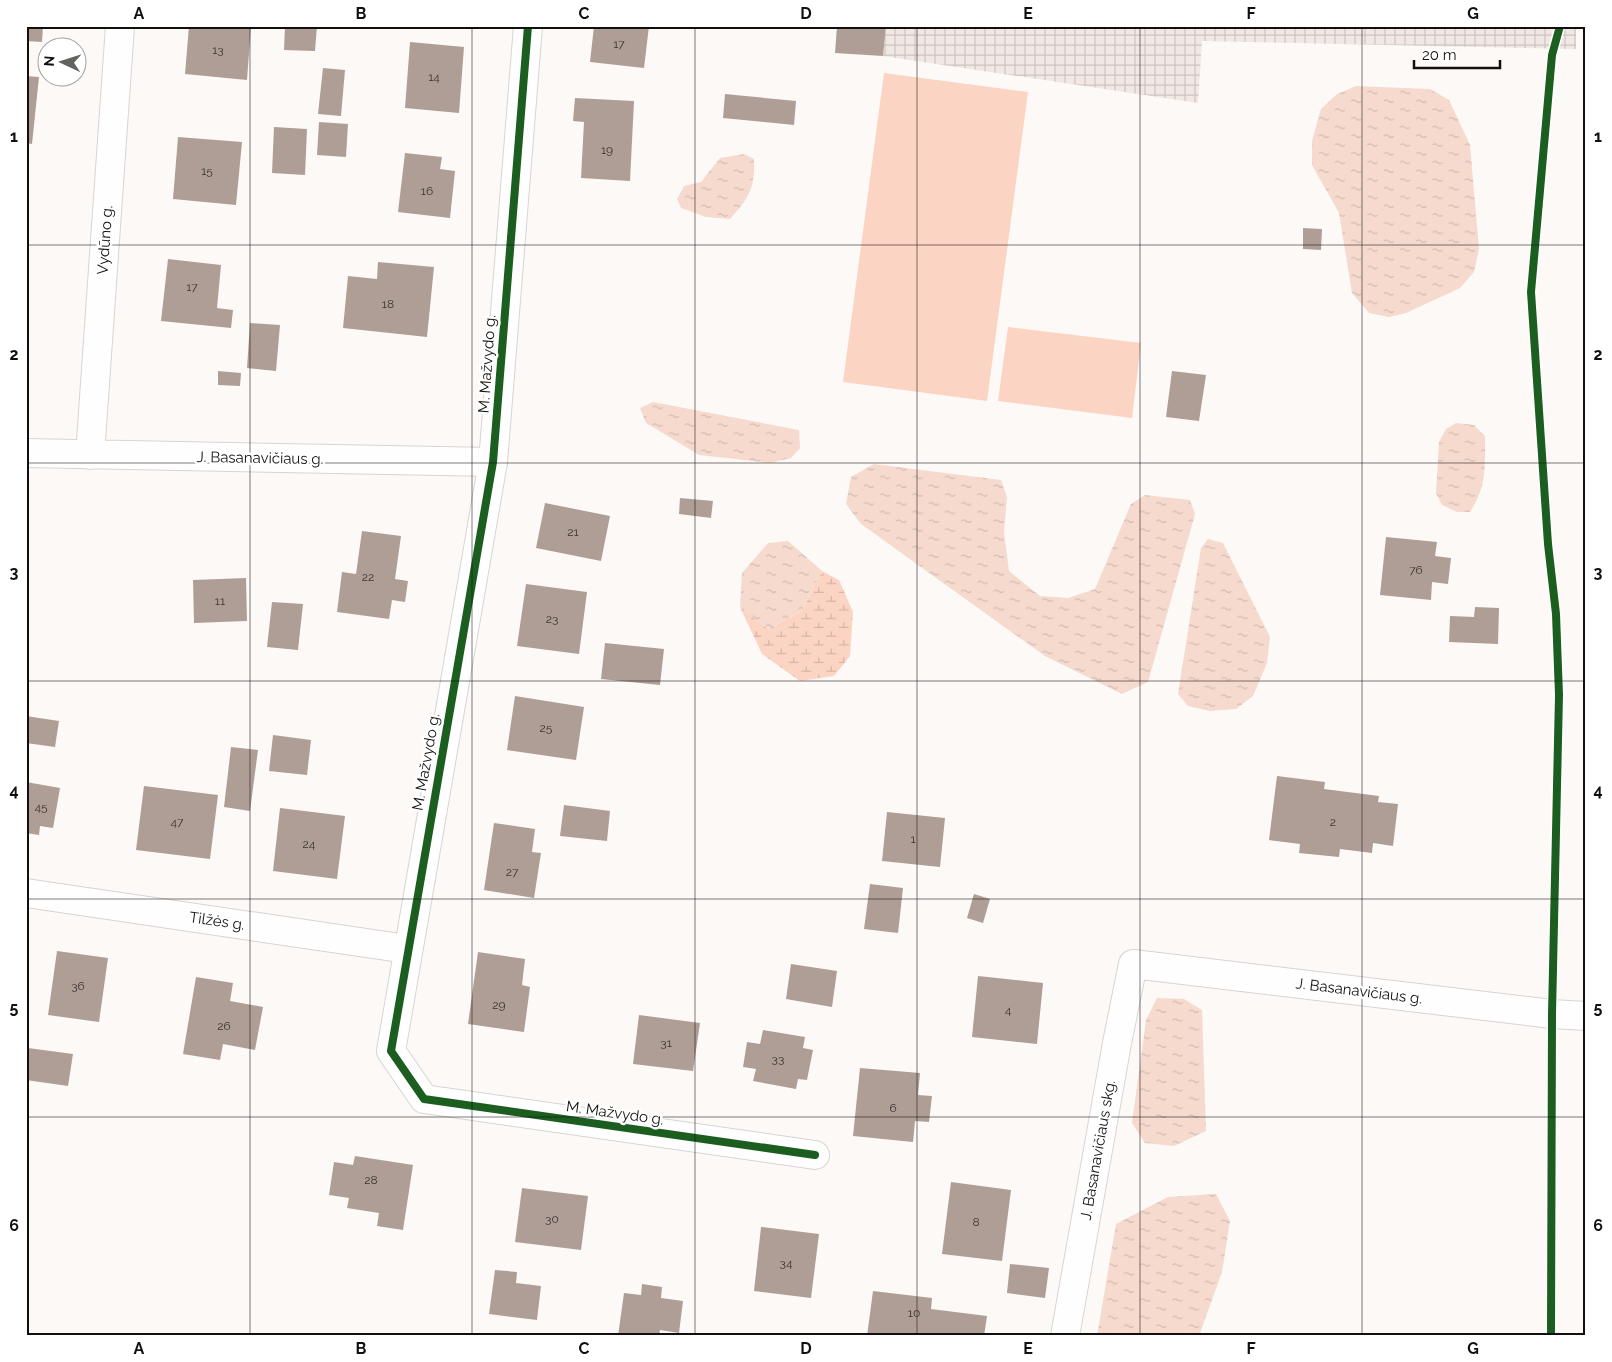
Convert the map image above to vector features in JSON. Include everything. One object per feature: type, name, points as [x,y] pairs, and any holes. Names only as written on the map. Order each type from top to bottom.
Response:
[{"type":"street","name":"Vydūno g.","points":[[90,454],[120,26]]},
{"type":"street","name":"M. Mažvydo g.","points":[[528,26],[493,462],[407,949],[391,1051],[424,1099],[816,1155]]},
{"type":"street","name":"J. Basanavičiaus g.","points":[[26,453],[493,462]]},
{"type":"street","name":"Tilžės g.","points":[[26,893],[407,949]]},
{"type":"street","name":"J. Basanavičiaus g.","points":[[1133,964],[1552,1014],[1586,1016]]},
{"type":"street","name":"J. Basanavičiaus skg.","points":[[1065,1336],[1116,1043],[1133,964]]},
{"type":"shaded area","points":[[886,26],[1576,26],[1576,49],[1202,41],[1198,103],[883,56]]},
{"type":"green space","points":[[884,73],[1028,92],[987,401],[843,382]]},
{"type":"green space","points":[[1008,327],[1141,343],[1132,418],[998,401]]},
{"type":"green space","points":[[822,571],[839,580],[853,612],[850,656],[834,676],[800,681],[762,654],[740,607],[768,629],[802,611]]},
{"type":"water","points":[[1356,86],[1430,89],[1449,100],[1470,145],[1479,249],[1474,272],[1460,288],[1406,313],[1389,317],[1369,313],[1352,293],[1339,213],[1312,165],[1312,141],[1321,109],[1337,94]]},
{"type":"water","points":[[744,154],[754,159],[752,185],[742,205],[730,219],[706,217],[681,208],[677,199],[684,186],[701,182],[720,158]]},
{"type":"water","points":[[653,402],[799,430],[800,448],[791,458],[770,463],[699,455],[646,423],[640,408]]},
{"type":"water","points":[[1456,423],[1474,425],[1485,436],[1484,476],[1480,493],[1470,512],[1457,512],[1442,505],[1436,493],[1439,442],[1446,429]]},
{"type":"water","points":[[874,464],[1001,480],[1007,497],[1004,532],[1009,571],[1040,596],[1068,598],[1095,589],[1131,504],[1145,495],[1190,500],[1195,514],[1148,682],[1122,694],[1045,656],[861,524],[846,504],[851,477]]},
{"type":"water","points":[[1208,539],[1223,543],[1270,637],[1267,663],[1253,696],[1236,709],[1210,711],[1188,706],[1178,694],[1201,548]]},
{"type":"water","points":[[788,541],[822,571],[802,611],[768,629],[740,607],[742,573],[768,543]]},
{"type":"water","points":[[1157,998],[1184,999],[1202,1010],[1206,1131],[1174,1146],[1145,1143],[1132,1123],[1146,1020]]},
{"type":"water","points":[[1216,1194],[1230,1221],[1222,1272],[1199,1336],[1097,1336],[1116,1224],[1168,1197]]},
{"type":"building","points":[[26,26],[43,26],[42,38],[38,38],[38,42],[26,41]]},
{"type":"building","points":[[189,26],[251,26],[247,80],[185,74]]},
{"type":"building","points":[[285,26],[317,26],[315,51],[284,50]]},
{"type":"building","points":[[594,26],[649,26],[644,68],[590,62]]},
{"type":"building","points":[[837,26],[886,26],[883,56],[835,53]]},
{"type":"building","points":[[410,42],[464,47],[459,113],[405,108]]},
{"type":"building","points":[[323,68],[345,70],[341,116],[318,114]]},
{"type":"building","points":[[26,76],[38,77],[32,144],[26,143]]},
{"type":"building","points":[[725,94],[796,101],[794,125],[723,118]]},
{"type":"building","points":[[575,98],[634,101],[630,181],[581,178],[584,122],[573,121]]},
{"type":"building","points":[[319,122],[348,124],[346,157],[317,155]]},
{"type":"building","points":[[274,127],[307,129],[305,175],[272,173]]},
{"type":"building","points":[[178,137],[242,142],[236,205],[173,199]]},
{"type":"building","points":[[405,153],[442,157],[440,169],[455,171],[450,218],[398,212]]},
{"type":"building","points":[[1303,228],[1322,229],[1321,250],[1303,249]]},
{"type":"building","points":[[168,259],[221,265],[217,308],[233,310],[231,328],[161,321]]},
{"type":"building","points":[[378,262],[434,267],[427,337],[343,328],[348,276],[377,279]]},
{"type":"building","points":[[250,323],[280,325],[276,371],[247,368]]},
{"type":"building","points":[[218,371],[241,373],[240,386],[218,385]]},
{"type":"building","points":[[1172,371],[1206,375],[1199,421],[1166,417]]},
{"type":"building","points":[[680,498],[713,501],[711,518],[679,514]]},
{"type":"building","points":[[545,503],[610,516],[601,561],[536,548]]},
{"type":"building","points":[[362,531],[401,536],[395,579],[408,581],[405,602],[392,600],[389,619],[337,612],[342,572],[356,574]]},
{"type":"building","points":[[1386,537],[1437,542],[1435,556],[1451,558],[1448,584],[1432,582],[1431,600],[1380,595]]},
{"type":"building","points":[[246,578],[247,621],[194,623],[193,580]]},
{"type":"building","points":[[526,584],[587,592],[579,654],[517,646]]},
{"type":"building","points":[[272,602],[303,604],[298,650],[267,647]]},
{"type":"building","points":[[1475,607],[1499,608],[1498,644],[1449,642],[1450,616],[1474,617]]},
{"type":"building","points":[[605,643],[664,649],[660,685],[601,679]]},
{"type":"building","points":[[515,696],[584,707],[576,760],[507,750]]},
{"type":"building","points":[[26,716],[59,721],[55,747],[26,743]]},
{"type":"building","points":[[273,735],[311,740],[307,775],[269,771]]},
{"type":"building","points":[[231,747],[258,750],[250,811],[224,807]]},
{"type":"building","points":[[1277,776],[1325,782],[1324,789],[1379,796],[1378,802],[1398,804],[1393,846],[1373,843],[1372,853],[1340,849],[1339,857],[1299,853],[1300,844],[1269,840]]},
{"type":"building","points":[[26,782],[60,788],[53,828],[40,826],[39,835],[26,833]]},
{"type":"building","points":[[144,786],[218,795],[210,859],[136,850]]},
{"type":"building","points":[[564,805],[610,811],[607,841],[560,836]]},
{"type":"building","points":[[280,808],[345,816],[337,879],[273,871]]},
{"type":"building","points":[[887,812],[945,818],[940,867],[882,861]]},
{"type":"building","points":[[494,823],[535,829],[532,852],[541,853],[534,898],[484,890]]},
{"type":"building","points":[[870,884],[903,888],[898,933],[864,929]]},
{"type":"building","points":[[974,894],[990,899],[983,923],[967,918]]},
{"type":"building","points":[[57,951],[108,958],[99,1022],[48,1015]]},
{"type":"building","points":[[478,952],[525,959],[522,985],[530,987],[524,1032],[468,1024]]},
{"type":"building","points":[[791,964],[837,971],[832,1007],[786,999]]},
{"type":"building","points":[[978,976],[1043,983],[1037,1044],[972,1037]]},
{"type":"building","points":[[196,977],[233,983],[230,1001],[263,1007],[255,1050],[223,1044],[220,1060],[183,1054]]},
{"type":"building","points":[[639,1015],[700,1023],[693,1071],[633,1064]]},
{"type":"building","points":[[763,1030],[805,1037],[803,1048],[813,1050],[807,1080],[798,1079],[796,1089],[753,1081],[756,1069],[743,1067],[747,1042],[760,1044]]},
{"type":"building","points":[[28,1048],[73,1054],[68,1086],[26,1080]]},
{"type":"building","points":[[860,1068],[920,1073],[918,1095],[932,1096],[929,1122],[915,1121],[913,1142],[853,1136]]},
{"type":"building","points":[[355,1156],[413,1165],[403,1230],[377,1226],[379,1213],[347,1208],[349,1198],[329,1195],[334,1162],[353,1165]]},
{"type":"building","points":[[951,1182],[1011,1190],[1002,1261],[942,1254]]},
{"type":"building","points":[[522,1188],[588,1196],[581,1250],[515,1242]]},
{"type":"building","points":[[761,1227],[819,1234],[811,1298],[754,1291]]},
{"type":"building","points":[[1010,1264],[1049,1268],[1045,1298],[1007,1293]]},
{"type":"building","points":[[495,1270],[517,1272],[516,1283],[541,1286],[537,1320],[489,1314]]},
{"type":"building","points":[[642,1284],[662,1287],[661,1298],[683,1301],[679,1333],[660,1330],[659,1336],[618,1336],[624,1293],[641,1295]]},
{"type":"building","points":[[873,1291],[932,1298],[931,1309],[987,1316],[984,1336],[867,1336]]},
{"type":"cycle path","points":[[528,26],[493,462],[391,1051],[424,1099],[815,1155]]},
{"type":"cycle path","points":[[1551,1336],[1552,1014],[1559,695],[1556,614],[1548,544],[1531,292],[1552,55],[1560,26]]}]
